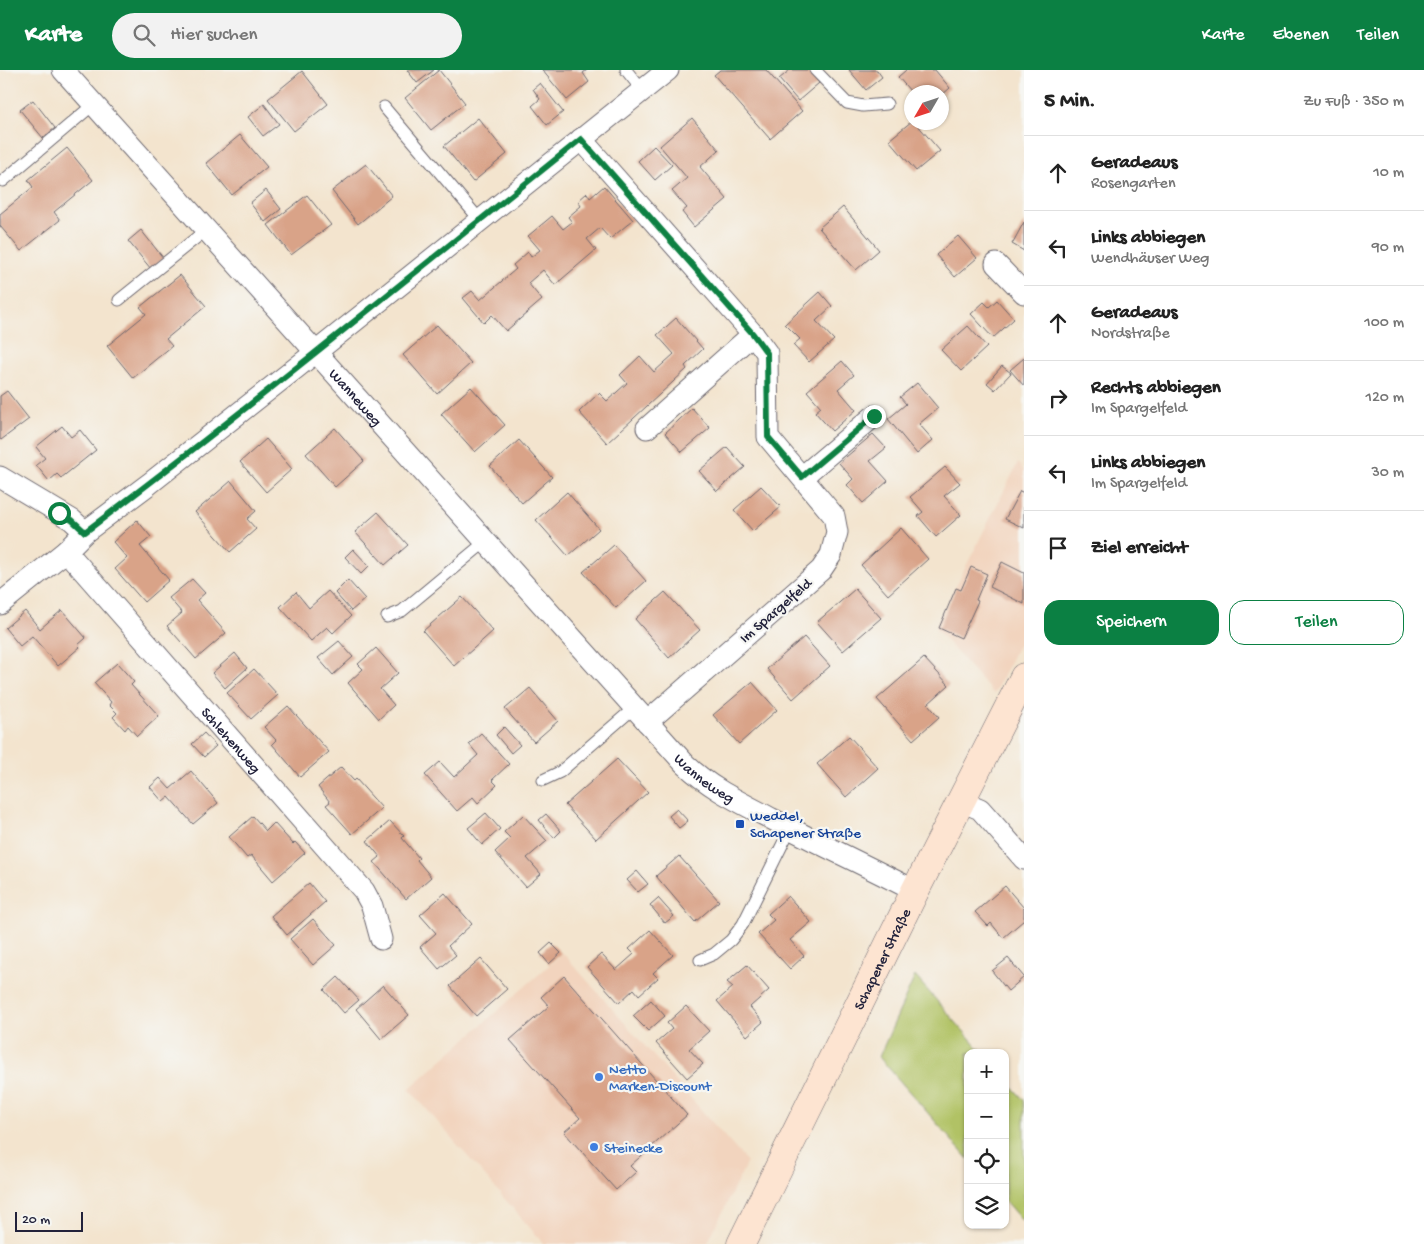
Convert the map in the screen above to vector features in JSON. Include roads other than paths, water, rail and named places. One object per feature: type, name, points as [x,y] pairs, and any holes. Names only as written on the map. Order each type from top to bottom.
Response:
[{"type":"street","name":"Wanneweg","points":[[63,70],[685,764],[700,778],[718,790],[790,829],[915,891]]},
{"type":"street","points":[[0,604],[85,532],[157,478],[316,352],[668,70]]},
{"type":"street","name":"Im Spargelfeld","points":[[581,139],[753,334],[767,353],[768,437],[834,516],[837,532],[831,554],[821,570],[641,715]]},
{"type":"street","points":[[996,264],[1024,293]]},
{"type":"street","points":[[647,428],[753,334]]},
{"type":"street","points":[[802,477],[874,416]]},
{"type":"street","points":[[0,477],[72,520],[85,532]]},
{"type":"street","name":"Schlehenweg","points":[[66,550],[364,892],[372,906],[381,939]]},
{"type":"street","name":"Schapener Straße","points":[[741,1244],[915,891],[1024,676]]},
{"type":"street","points":[[961,801],[980,809],[1024,859]]},
{"type":"lane","points":[[626,70],[642,90]]},
{"type":"lane","points":[[816,70],[847,103],[864,106],[887,104]]},
{"type":"lane","points":[[3,181],[94,104]]},
{"type":"lane","points":[[384,107],[480,220]]},
{"type":"lane","points":[[119,300],[206,230]]},
{"type":"lane","points":[[387,617],[402,611],[485,542]]},
{"type":"lane","points":[[543,780],[560,772],[641,715]]},
{"type":"lane","points":[[700,960],[714,954],[731,940],[743,924],[790,829]]},
{"type":"place","name":"Weddel, Schapener Straße","points":[[740,824]]},
{"type":"place","name":"Netto Marken-Discount","points":[[599,1077]]},
{"type":"place","name":"Steinecke","points":[[594,1147]]}]
